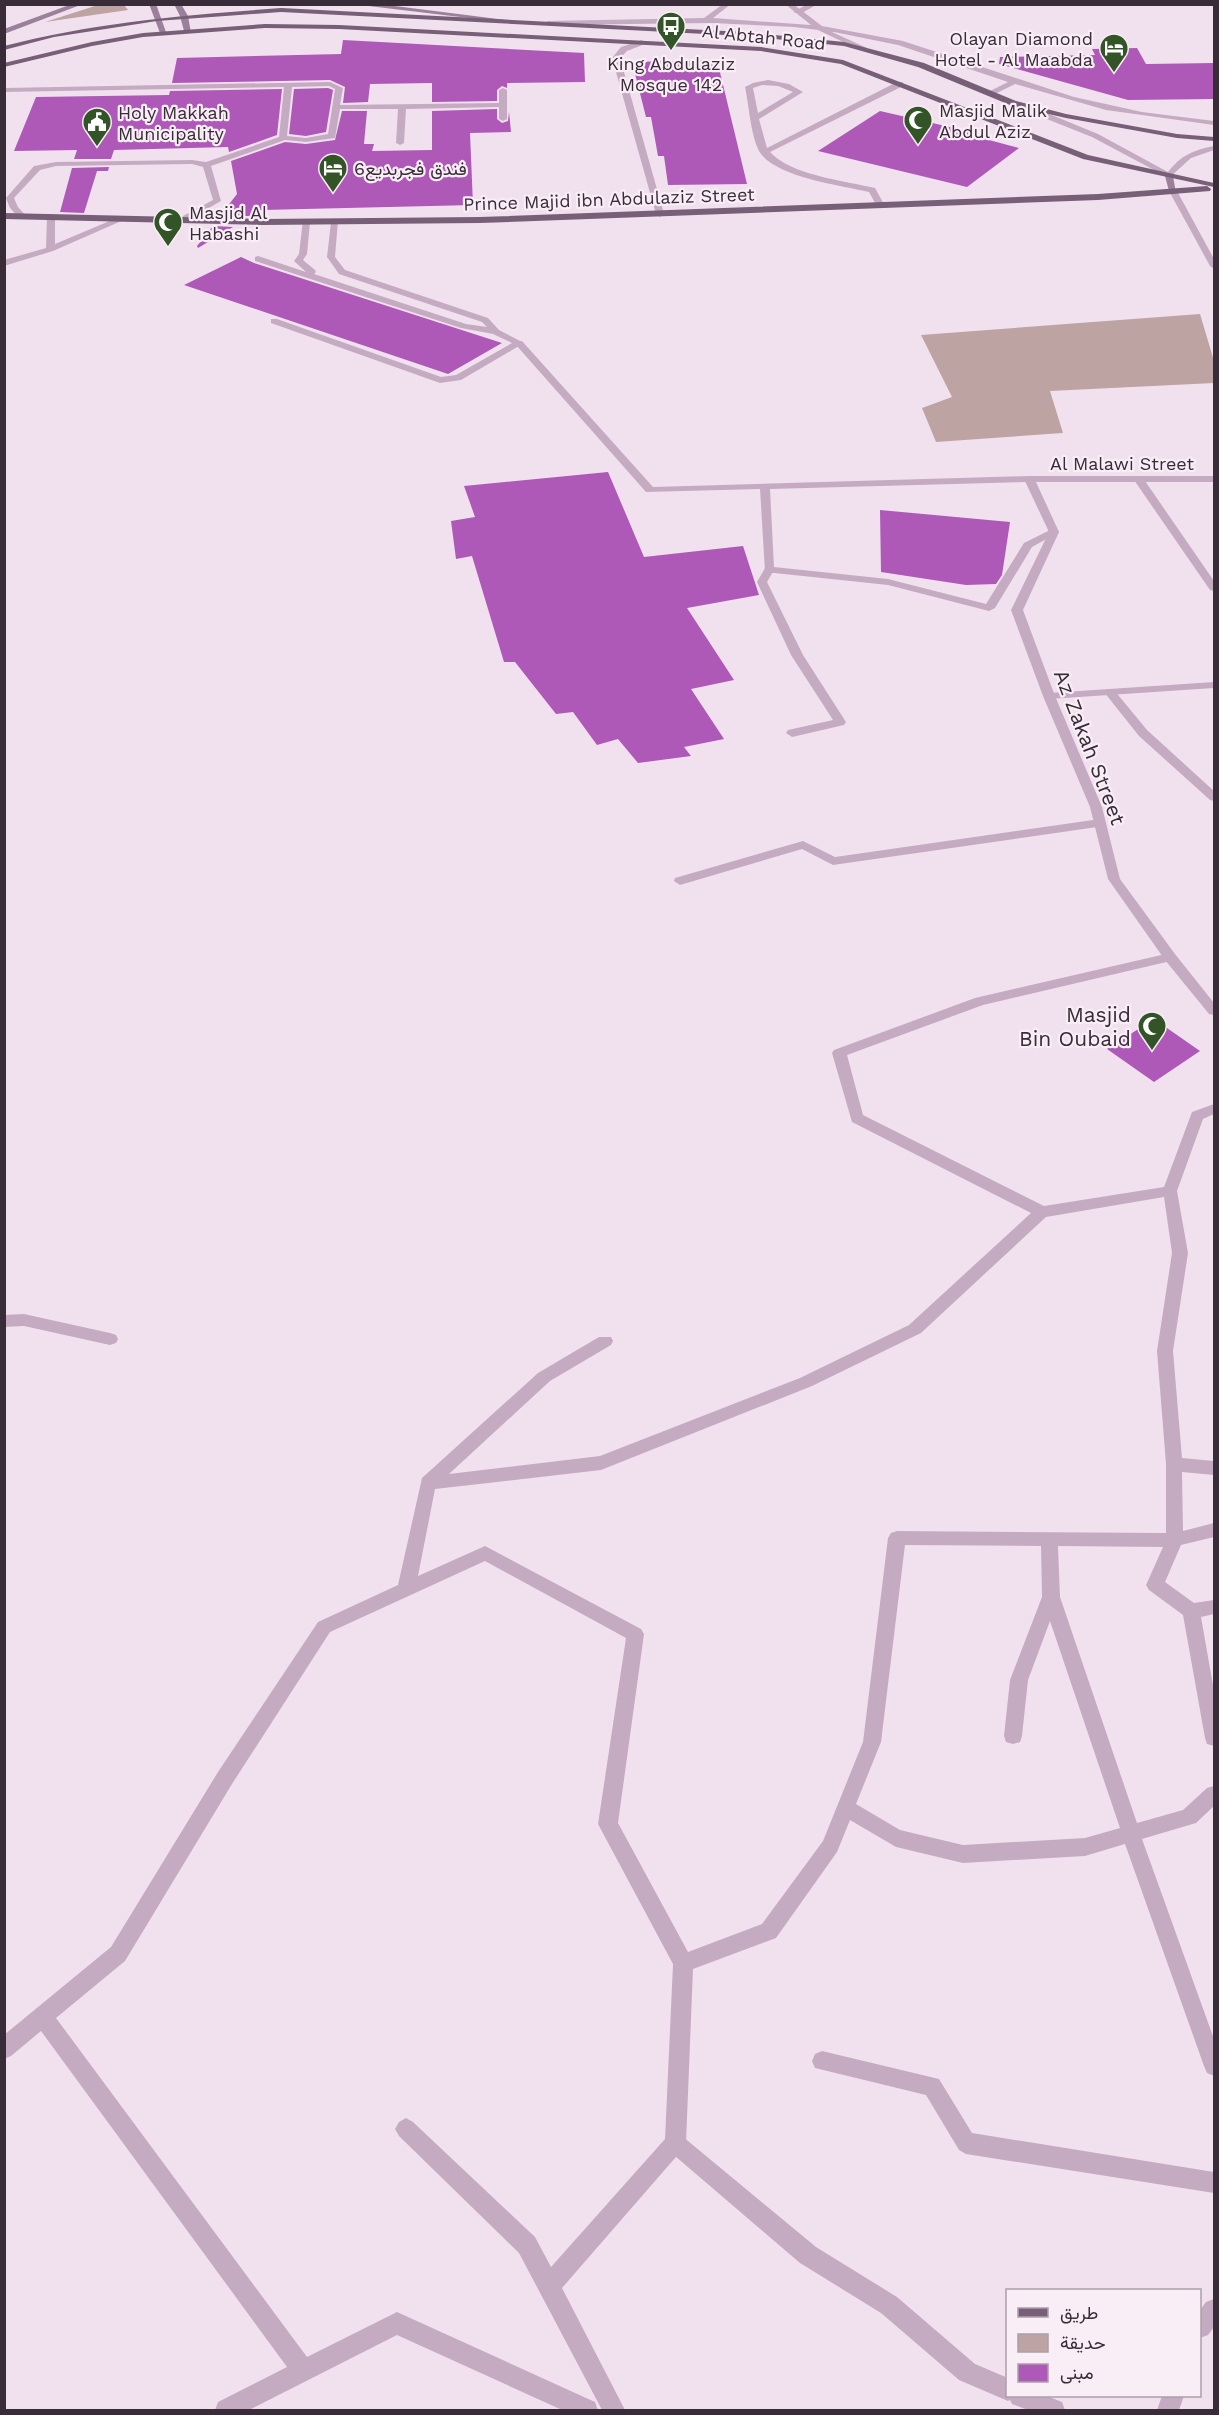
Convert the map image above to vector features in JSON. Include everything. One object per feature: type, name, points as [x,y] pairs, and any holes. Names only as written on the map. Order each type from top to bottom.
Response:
[{"type":"main road","points":[[4,32],[80,4]]},
{"type":"main road","points":[[152,4],[164,33]]},
{"type":"main road","points":[[177,4],[184,16],[188,31]]},
{"type":"main road","points":[[355,4],[502,20]]},
{"type":"main road","name":"Al Abtah Road","points":[[4,48],[54,35],[157,19],[281,10],[754,35],[834,42],[863,48],[921,65],[1014,103],[1121,127],[1177,136],[1215,139]]},
{"type":"main road","name":"Al Abtah Road","points":[[4,65],[92,44],[164,33],[265,26],[339,27],[761,49],[843,62],[1086,157],[1215,187]]},
{"type":"main road","points":[[1169,176],[1173,191]]},
{"type":"main road","name":"Prince Majid ibn Abdulaziz Street","points":[[4,216],[335,222],[881,206],[1098,197],[1215,187]]},
{"type":"street","points":[[706,20],[728,4]]},
{"type":"street","points":[[788,4],[819,28],[863,48]]},
{"type":"street","points":[[797,12],[815,4]]},
{"type":"street","points":[[548,23],[706,20],[819,28],[878,38],[927,50],[1070,99],[1118,110],[1215,123]]},
{"type":"street","points":[[642,42],[624,49],[616,58],[660,214]]},
{"type":"street","points":[[993,93],[1015,81]]},
{"type":"street","points":[[756,118],[773,110],[799,92],[782,82],[761,82],[749,87],[756,118],[764,152],[783,168],[872,190],[881,206]]},
{"type":"street","points":[[4,90],[330,84],[339,88],[332,136],[306,140],[284,138],[207,165],[192,162],[67,164],[37,168],[10,198],[14,208],[22,216]]},
{"type":"street","points":[[764,152],[900,84]]},
{"type":"street","points":[[284,138],[282,134],[288,85]]},
{"type":"street","points":[[503,90],[503,119]]},
{"type":"street","points":[[1014,103],[1105,140],[1141,157],[1169,176],[1188,154],[1215,148]]},
{"type":"street","points":[[336,107],[504,105]]},
{"type":"street","points":[[400,143],[402,106]]},
{"type":"street","points":[[186,218],[217,201],[207,165]]},
{"type":"street","points":[[1173,191],[1215,266]]},
{"type":"street","points":[[50,249],[51,216]]},
{"type":"street","points":[[4,263],[50,249],[122,219]]},
{"type":"street","points":[[306,222],[303,254],[298,261],[324,280]]},
{"type":"street","points":[[335,222],[331,257],[342,272],[485,320],[496,332]]},
{"type":"street","points":[[258,259],[464,326],[496,332],[519,343]]},
{"type":"street","points":[[274,321],[440,380],[458,378],[519,343]]},
{"type":"street","name":"Al Malawi Street","points":[[519,343],[650,490],[1029,479],[1215,479]]},
{"type":"street","points":[[769,570],[888,582],[989,608],[1028,545],[1054,532],[1029,479]]},
{"type":"street","points":[[1138,480],[1215,588]]},
{"type":"street","points":[[765,486],[769,570],[762,582],[797,655],[840,722],[792,733]]},
{"type":"street","name":"Az Zakah Street","points":[[1054,532],[1017,610],[1049,696],[1095,807],[1114,879],[1170,957],[1215,1011]]},
{"type":"street","points":[[1049,696],[1215,685]]},
{"type":"street","points":[[1110,692],[1143,733],[1215,796]]},
{"type":"street","points":[[680,881],[803,845],[833,861],[1100,823]]},
{"type":"street","points":[[1042,1212],[857,1118],[839,1053],[980,1001],[1170,957]]},
{"type":"street","points":[[1215,1109],[1197,1116],[1170,1191],[1180,1253],[1165,1351],[1174,1464],[1175,1540],[1155,1585],[1191,1611],[1215,1738]]},
{"type":"street","points":[[428,1483],[601,1463],[806,1382],[915,1329],[1042,1212],[1170,1191]]},
{"type":"street","points":[[4,1321],[24,1320],[110,1339]]},
{"type":"street","points":[[406,1590],[428,1483],[544,1377],[605,1341]]},
{"type":"street","points":[[1174,1464],[1215,1468]]},
{"type":"street","points":[[683,1963],[769,1931],[830,1846],[872,1742],[897,1538],[1175,1540],[1215,1530]]},
{"type":"street","points":[[1049,1539],[1051,1597],[1131,1834],[1215,2066]]},
{"type":"street","points":[[4,2049],[118,1954],[225,1778],[324,1627],[484,1553],[635,1634],[608,1824],[683,1963],[675,2144],[549,2286]]},
{"type":"street","points":[[1013,1736],[1019,1680],[1051,1597]]},
{"type":"street","points":[[1191,1611],[1215,1607]]},
{"type":"street","points":[[846,1808],[896,1838],[963,1854],[1085,1847],[1189,1817],[1215,1794]]},
{"type":"street","points":[[43,2017],[304,2371]]},
{"type":"street","points":[[822,2061],[932,2086],[966,2144],[1215,2183]]},
{"type":"street","points":[[406,2129],[528,2246],[614,2410]]},
{"type":"street","points":[[675,2144],[808,2255],[889,2305],[967,2372],[1006,2389]]},
{"type":"street","points":[[1201,2327],[1215,2310]]},
{"type":"street","points":[[225,2410],[398,2323],[587,2410]]},
{"type":"street","points":[[1022,2397],[1054,2410]]},
{"type":"green space","points":[[101,4],[124,5],[128,10],[45,22]]},
{"type":"green space","points":[[1200,314],[1214,361],[1214,383],[1050,391],[1063,433],[936,442],[922,408],[952,397],[921,335]]},
{"type":"building","points":[[343,40],[584,53],[585,82],[507,83],[507,88],[502,86],[497,90],[497,101],[432,102],[432,83],[370,84],[368,102],[343,103],[345,87],[330,80],[172,83],[177,58],[341,54]]},
{"type":"building","name":"Olayan Diamond Hotel - Al Maabda","points":[[1137,48],[1146,64],[1215,63],[1215,99],[1128,100],[999,64],[1000,57],[1095,55],[1092,49]]},
{"type":"building","points":[[717,60],[747,184],[668,185],[664,156],[658,156],[651,117],[646,117],[632,62]]},
{"type":"building","points":[[328,88],[333,90],[326,132],[306,136],[289,134],[294,89]]},
{"type":"building","name":"Holy Makkah Municipality","points":[[282,89],[277,135],[229,152],[228,147],[114,150],[111,159],[74,159],[77,150],[14,151],[36,97],[169,95],[170,91]]},
{"type":"building","points":[[497,109],[497,119],[502,123],[508,121],[509,112],[511,132],[470,133],[473,205],[262,210],[250,216],[220,216],[237,194],[231,161],[285,142],[306,144],[335,140],[342,111],[367,111],[364,144],[374,144],[372,151],[432,150],[432,111]]},
{"type":"building","name":"Masjid Malik Abdul Aziz","points":[[880,111],[976,133],[974,136],[1019,148],[967,187],[818,151]]},
{"type":"building","points":[[109,167],[108,171],[97,171],[84,213],[60,212],[72,168]]},
{"type":"building","points":[[213,226],[233,227],[198,248],[197,246]]},
{"type":"building","points":[[241,257],[502,343],[448,374],[184,285]]},
{"type":"building","points":[[608,472],[644,557],[743,546],[759,595],[687,608],[734,680],[691,689],[724,739],[684,747],[691,756],[638,763],[618,739],[597,745],[573,712],[556,714],[515,662],[504,662],[472,556],[456,559],[451,521],[475,517],[464,486]]},
{"type":"building","points":[[880,510],[1010,522],[1002,575],[996,584],[966,585],[881,572]]},
{"type":"building","name":"Masjid Bin Oubaid","points":[[1154,1019],[1200,1051],[1154,1082],[1107,1049]]},
{"type":"place","name":"King Abdulaziz Mosque 142","points":[[671,52]]},
{"type":"place","name":"Olayan Diamond Hotel - Al Maabda","points":[[1114,74]]},
{"type":"place","name":"Masjid Malik Abdul Aziz","points":[[918,146]]},
{"type":"place","name":"Holy Makkah Municipality","points":[[97,148]]},
{"type":"place","name":"فندق فجربديع6","points":[[333,194]]},
{"type":"place","name":"Masjid Al Habashi","points":[[168,248]]},
{"type":"place","name":"Masjid Bin Oubaid","points":[[1152,1052]]}]
